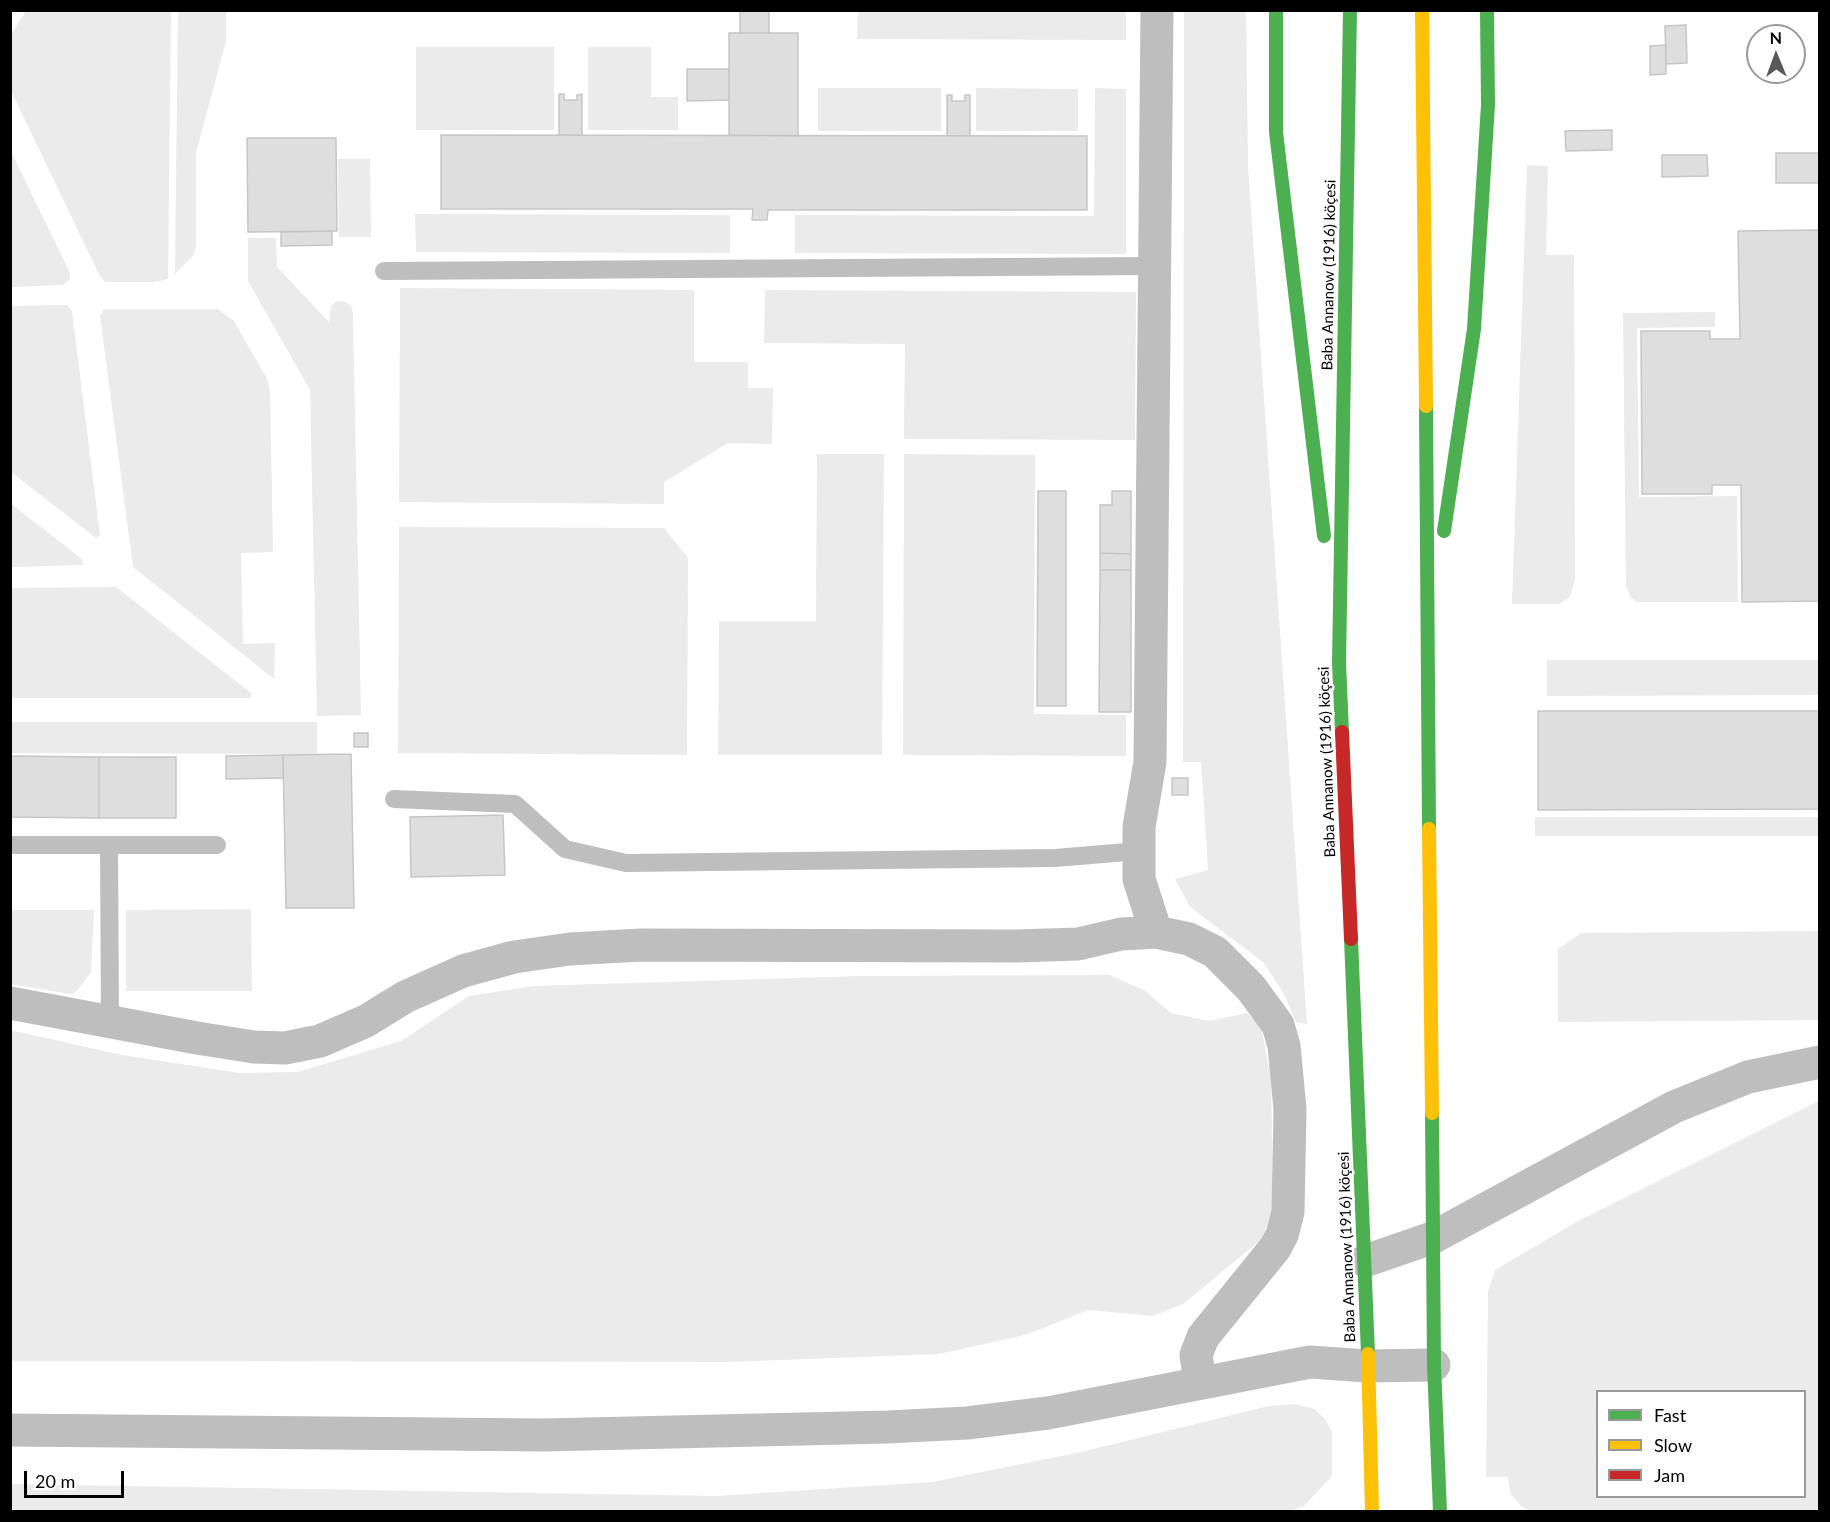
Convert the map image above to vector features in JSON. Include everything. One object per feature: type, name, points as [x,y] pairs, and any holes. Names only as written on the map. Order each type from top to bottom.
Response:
[{"type":"main road","points":[[1276,10],[1276,132],[1339,663]]},
{"type":"main road","name":"Baba Annanow (1916) köçesi","points":[[1350,10],[1339,663],[1365,1262],[1372,1512]]},
{"type":"main road","points":[[1422,10],[1429,630],[1432,1238],[1440,1512]]},
{"type":"main road","points":[[1429,630],[1474,329],[1488,105],[1487,10]]},
{"type":"street","points":[[1156,932],[1139,879],[1139,828],[1150,762],[1157,10]]},
{"type":"street","points":[[10,1003],[254,1047],[285,1048],[320,1041],[366,1021],[405,997],[463,971],[514,957],[570,949],[641,945],[1017,946],[1078,944],[1121,934],[1156,932],[1189,939],[1215,952],[1251,988],[1278,1025],[1284,1046],[1290,1109],[1288,1212],[1282,1235],[1275,1248],[1203,1337],[1196,1355],[1200,1382]]},
{"type":"street","points":[[1365,1262],[1432,1238],[1674,1107],[1748,1077],[1820,1062]]},
{"type":"street","points":[[10,1430],[544,1435],[888,1427],[967,1423],[1048,1413],[1200,1382],[1254,1375],[1310,1362],[1367,1366],[1434,1365]]},
{"type":"lane","points":[[384,271],[1155,266]]},
{"type":"lane","points":[[394,799],[515,804],[565,849],[626,863],[1055,858],[1139,851]]},
{"type":"lane","points":[[10,845],[217,845]]},
{"type":"lane","points":[[109,845],[110,1022]]},
{"type":"shaded area","points":[[26,11],[171,11],[168,279],[155,282],[105,282],[99,274],[11,91],[11,34]]},
{"type":"shaded area","points":[[178,11],[226,11],[226,41],[196,153],[196,248],[192,257],[175,274]]},
{"type":"shaded area","points":[[858,11],[1126,11],[1126,40],[857,39]]},
{"type":"shaded area","points":[[1184,11],[1246,11],[1248,165],[1307,1024],[1296,1022],[1284,994],[1263,962],[1190,907],[1175,879],[1208,870],[1201,762],[1183,762]]},
{"type":"shaded area","points":[[416,47],[554,47],[554,130],[416,130]]},
{"type":"shaded area","points":[[588,47],[651,47],[651,97],[678,97],[678,130],[588,130]]},
{"type":"shaded area","points":[[818,88],[941,88],[941,131],[818,131]]},
{"type":"shaded area","points":[[976,88],[1078,89],[1078,131],[976,131]]},
{"type":"shaded area","points":[[1095,88],[1126,89],[1126,254],[795,253],[795,215],[1094,216]]},
{"type":"shaded area","points":[[10,149],[70,273],[70,279],[63,285],[11,287]]},
{"type":"shaded area","points":[[338,159],[370,159],[371,237],[339,237]]},
{"type":"shaded area","points":[[1527,165],[1548,166],[1546,255],[1574,255],[1575,579],[1570,597],[1559,604],[1512,604]]},
{"type":"shaded area","points":[[415,214],[730,215],[730,253],[416,252]]},
{"type":"shaded area","points":[[248,238],[276,238],[277,267],[329,322],[331,306],[337,301],[344,301],[351,306],[353,313],[361,715],[317,716],[310,390],[248,281]]},
{"type":"shaded area","points":[[400,288],[694,290],[694,362],[748,362],[748,388],[773,388],[772,444],[728,443],[664,482],[664,504],[399,502]]},
{"type":"shaded area","points":[[765,290],[1136,292],[1135,440],[904,439],[905,344],[764,343]]},
{"type":"shaded area","points":[[67,305],[72,311],[100,535],[96,538],[11,472],[11,306]]},
{"type":"shaded area","points":[[104,309],[218,309],[234,321],[267,379],[270,390],[273,552],[241,553],[243,644],[275,643],[274,679],[133,567],[100,316]]},
{"type":"shaded area","points":[[1715,312],[1715,327],[1637,328],[1639,497],[1737,496],[1738,602],[1637,602],[1631,598],[1626,586],[1623,313]]},
{"type":"shaded area","points":[[817,454],[884,454],[882,755],[718,755],[719,621],[816,621]]},
{"type":"shaded area","points":[[904,454],[1035,455],[1034,714],[1126,715],[1126,756],[903,755]]},
{"type":"shaded area","points":[[10,503],[82,559],[83,565],[11,567]]},
{"type":"shaded area","points":[[399,527],[664,528],[688,558],[687,755],[398,753]]},
{"type":"shaded area","points":[[116,587],[251,693],[251,698],[11,698],[11,588]]},
{"type":"shaded area","points":[[1547,660],[1819,660],[1819,695],[1547,696]]},
{"type":"shaded area","points":[[11,722],[317,722],[317,754],[11,753]]},
{"type":"shaded area","points":[[1535,817],[1819,817],[1819,836],[1535,836]]},
{"type":"shaded area","points":[[251,909],[252,991],[126,991],[126,910]]},
{"type":"shaded area","points":[[10,910],[94,910],[91,972],[77,991],[71,994],[11,984]]},
{"type":"shaded area","points":[[1819,931],[1819,1020],[1558,1022],[1558,949],[1581,933]]},
{"type":"shaded area","points":[[1109,975],[1144,990],[1171,1013],[1209,1021],[1247,1013],[1261,1027],[1271,1078],[1273,1207],[1262,1239],[1183,1304],[1153,1316],[1088,1310],[1025,1335],[939,1354],[728,1362],[11,1361],[10,1030],[122,1055],[240,1073],[298,1072],[401,1041],[469,996],[533,986],[862,976]]},
{"type":"shaded area","points":[[1819,1101],[1819,1511],[1532,1512],[1521,1506],[1510,1493],[1508,1477],[1486,1477],[1488,1292],[1495,1270],[1578,1221]]},
{"type":"shaded area","points":[[1295,1404],[1314,1409],[1325,1419],[1332,1432],[1332,1476],[1304,1506],[1290,1511],[11,1511],[11,1484],[716,1496],[932,1482],[1081,1452],[1269,1406]]},
{"type":"building","points":[[740,10],[769,10],[769,33],[740,33]]},
{"type":"building","points":[[1686,25],[1687,63],[1666,64],[1665,26]]},
{"type":"building","points":[[729,33],[798,33],[798,136],[729,135]]},
{"type":"building","points":[[1666,45],[1666,74],[1650,75],[1650,46]]},
{"type":"building","points":[[687,69],[729,69],[729,100],[687,101]]},
{"type":"building","points":[[559,94],[564,94],[564,100],[577,100],[577,95],[582,94],[582,135],[559,135]]},
{"type":"building","points":[[947,95],[952,95],[952,101],[965,101],[965,95],[970,95],[970,136],[947,136]]},
{"type":"building","points":[[1612,130],[1612,150],[1566,151],[1565,131]]},
{"type":"building","points":[[441,135],[1087,136],[1087,210],[768,210],[767,220],[752,220],[753,209],[441,209]]},
{"type":"building","points":[[247,138],[336,138],[337,231],[248,232]]},
{"type":"building","points":[[1776,153],[1820,153],[1820,183],[1776,183]]},
{"type":"building","points":[[1662,155],[1707,155],[1708,176],[1662,177]]},
{"type":"building","points":[[1820,230],[1820,601],[1742,602],[1741,485],[1712,485],[1712,494],[1642,494],[1641,331],[1710,331],[1710,339],[1740,339],[1738,231]]},
{"type":"building","points":[[332,231],[332,245],[281,246],[281,232]]},
{"type":"building","points":[[1038,491],[1066,491],[1066,706],[1037,706]]},
{"type":"building","points":[[1112,491],[1131,491],[1131,554],[1100,553],[1100,505],[1112,505]]},
{"type":"building","points":[[1100,553],[1131,554],[1131,570],[1100,570]]},
{"type":"building","points":[[1100,570],[1131,570],[1131,712],[1099,712]]},
{"type":"building","points":[[1538,711],[1820,711],[1820,809],[1538,810]]},
{"type":"building","points":[[354,733],[368,733],[368,747],[354,747]]},
{"type":"building","points":[[351,754],[354,908],[286,908],[283,755]]},
{"type":"building","points":[[283,755],[283,778],[226,779],[226,756]]},
{"type":"building","points":[[10,756],[99,757],[99,818],[10,817]]},
{"type":"building","points":[[99,757],[176,757],[176,818],[99,818]]},
{"type":"building","points":[[1172,778],[1188,778],[1188,795],[1172,795]]},
{"type":"building","points":[[503,815],[505,875],[411,877],[410,817]]},
{"type":"traffic: fast","points":[[1276,10],[1276,132],[1324,536]]},
{"type":"traffic: fast","points":[[1342,732],[1339,663],[1350,10]]},
{"type":"traffic: fast","points":[[1444,531],[1474,329],[1488,105],[1487,10]]},
{"type":"traffic: fast","points":[[1426,406],[1429,829]]},
{"type":"traffic: fast","points":[[1351,939],[1368,1354]]},
{"type":"traffic: fast","points":[[1432,1113],[1434,1365],[1440,1512]]},
{"type":"traffic: slow","points":[[1422,10],[1426,406]]},
{"type":"traffic: slow","points":[[1429,829],[1432,1113]]},
{"type":"traffic: slow","points":[[1368,1354],[1372,1512]]},
{"type":"traffic: jam","points":[[1342,732],[1351,939]]}]
